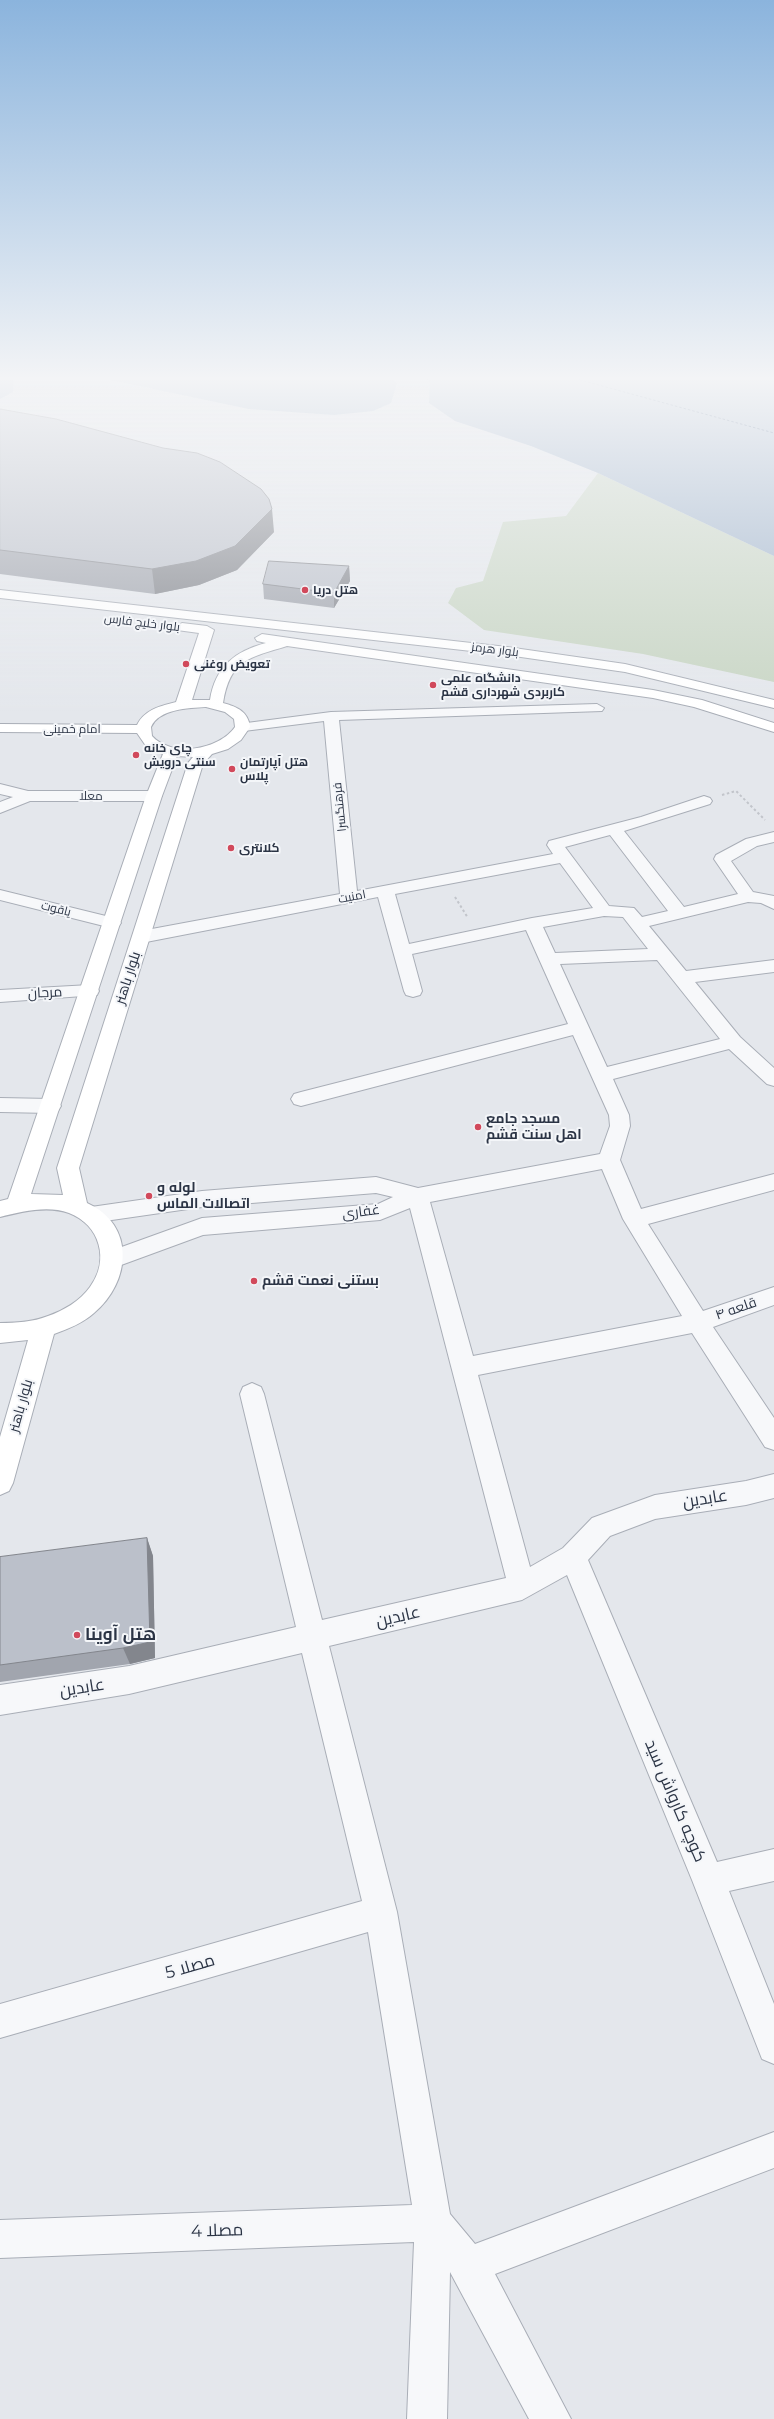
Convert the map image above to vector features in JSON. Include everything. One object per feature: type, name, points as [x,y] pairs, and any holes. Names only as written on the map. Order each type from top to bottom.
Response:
[{"type":"main road","name":"بلوار خلیج فارس","points":[[0,594],[209,624]]},
{"type":"main road","name":"بلوار خلیج فارس","points":[[0,606],[209,624]]},
{"type":"main road","points":[[183,704],[209,624],[230,633]]},
{"type":"main road","name":"بلوار هرمز","points":[[209,624],[435,643],[507,651],[625,668],[774,704]]},
{"type":"main road","name":"بلوار هرمز","points":[[252,637],[423,663],[493,671],[660,696],[697,703],[774,728]]},
{"type":"main road","points":[[216,705],[218,685],[231,663],[250,652],[289,642]]},
{"type":"main road","points":[[423,663],[441,659],[446,654],[444,648],[435,643]]},
{"type":"main road","points":[[493,671],[481,663],[483,657],[488,653],[507,651]]},
{"type":"main road","points":[[183,704],[216,705],[237,714],[242,720],[244,727],[241,733],[228,744],[206,752],[171,752],[150,742],[145,736],[144,729],[152,716],[166,709],[183,704]]},
{"type":"main road","name":"امام خمینی","points":[[0,728],[144,729]]},
{"type":"main road","points":[[9,1206],[51,1106],[154,796],[171,752]]},
{"type":"main road","name":"بلوار باهنر","points":[[84,1212],[68,1168],[196,763],[206,752]]},
{"type":"main road","points":[[0,1333],[20,1334],[43,1329],[65,1321],[84,1308],[99,1293],[108,1276],[113,1259],[111,1242],[104,1227],[84,1212],[59,1202],[39,1201],[9,1206]]},
{"type":"main road","name":"بلوار باهنر","points":[[0,1483],[43,1329]]},
{"type":"street","points":[[244,727],[331,716],[597,708]]},
{"type":"street","name":"فرهنگسرا","points":[[331,716],[349,898]]},
{"type":"street","points":[[0,789],[28,796]]},
{"type":"street","points":[[0,808],[28,796]]},
{"type":"street","name":"معلا","points":[[28,796],[154,796]]},
{"type":"street","points":[[604,911],[567,859],[563,857],[555,845],[614,829],[704,800]]},
{"type":"street","points":[[614,829],[680,914]]},
{"type":"street","points":[[748,897],[722,859],[771,830]]},
{"type":"street","name":"امنیت","points":[[141,937],[563,857]]},
{"type":"street","points":[[385,890],[413,991]]},
{"type":"street","name":"یاقوت","points":[[0,895],[112,923]]},
{"type":"street","points":[[636,924],[748,897],[764,898],[774,904]]},
{"type":"street","points":[[402,951],[532,923],[604,911],[628,912],[636,924],[733,1042],[774,1079]]},
{"type":"street","points":[[532,923],[550,959],[619,1115],[620,1126],[609,1160],[634,1219],[710,1344],[774,1439]]},
{"type":"street","points":[[550,959],[661,954]]},
{"type":"street","points":[[681,978],[774,966]]},
{"type":"street","name":"مرجان","points":[[0,996],[90,991]]},
{"type":"street","points":[[301,1099],[580,1027]]},
{"type":"street","points":[[602,1075],[733,1042]]},
{"type":"street","points":[[0,1106],[51,1106]]},
{"type":"street","name":"غفاری","points":[[113,1259],[202,1227],[380,1212],[418,1196],[609,1160]]},
{"type":"street","points":[[634,1219],[774,1182]]},
{"type":"street","points":[[84,1212],[202,1199],[376,1185],[418,1196],[522,1587]]},
{"type":"street","name":"قلعه ۴","points":[[464,1368],[698,1322],[774,1296]]},
{"type":"street","points":[[252,1394],[381,1912],[433,2223],[426,2419]]},
{"type":"street","name":"عابدین","points":[[0,1700],[129,1680],[522,1587],[573,1557],[601,1527],[655,1506],[746,1493],[774,1486]]},
{"type":"street","name":"کوچه کارواش سید","points":[[573,1557],[708,1880],[774,2047]]},
{"type":"street","points":[[708,1880],[774,1865]]},
{"type":"street","name":"مصلا 5","points":[[0,2021],[381,1912]]},
{"type":"street","points":[[469,2266],[774,2150]]},
{"type":"street","points":[[433,2223],[469,2266],[551,2419]]},
{"type":"street","name":"مصلا 4","points":[[0,2239],[433,2223]]},
{"type":"path","points":[[704,800],[736,791],[771,830]]},
{"type":"path","points":[[444,879],[478,935]]},
{"type":"green space","points":[[587,488],[630,488],[774,556],[774,682],[643,654],[484,630],[448,603],[456,588],[483,581],[503,522],[566,516]]},
{"type":"water","points":[[630,488],[774,488],[774,556]]},
{"type":"building","points":[[0,488],[259,488],[269,499],[272,509],[235,546],[196,561],[152,569],[0,550]]},
{"type":"building","points":[[269,561],[349,566],[334,593],[263,584]]},
{"type":"building","name":"هتل آوینا","points":[[147,1538],[150,1642],[123,1648],[0,1665],[0,1557]]},
{"type":"place","name":"هتل دریا","points":[[305,590]]},
{"type":"place","name":"تعویض روغنی","points":[[186,664]]},
{"type":"place","name":"دانشگاه علمی کاربردی شهرداری قشم","points":[[433,685]]},
{"type":"place","name":"چای خانه سنتی درویش","points":[[136,755]]},
{"type":"place","name":"هتل آپارتمان پلاس","points":[[232,769]]},
{"type":"place","name":"کلانتری","points":[[231,848]]},
{"type":"place","name":"مسجد جامع اهل سنت قشم","points":[[478,1127]]},
{"type":"place","name":"لوله و اتصالات الماس","points":[[149,1196]]},
{"type":"place","name":"بستنی نعمت قشم","points":[[254,1281]]},
{"type":"place","name":"هتل آوینا","points":[[77,1635]]}]
